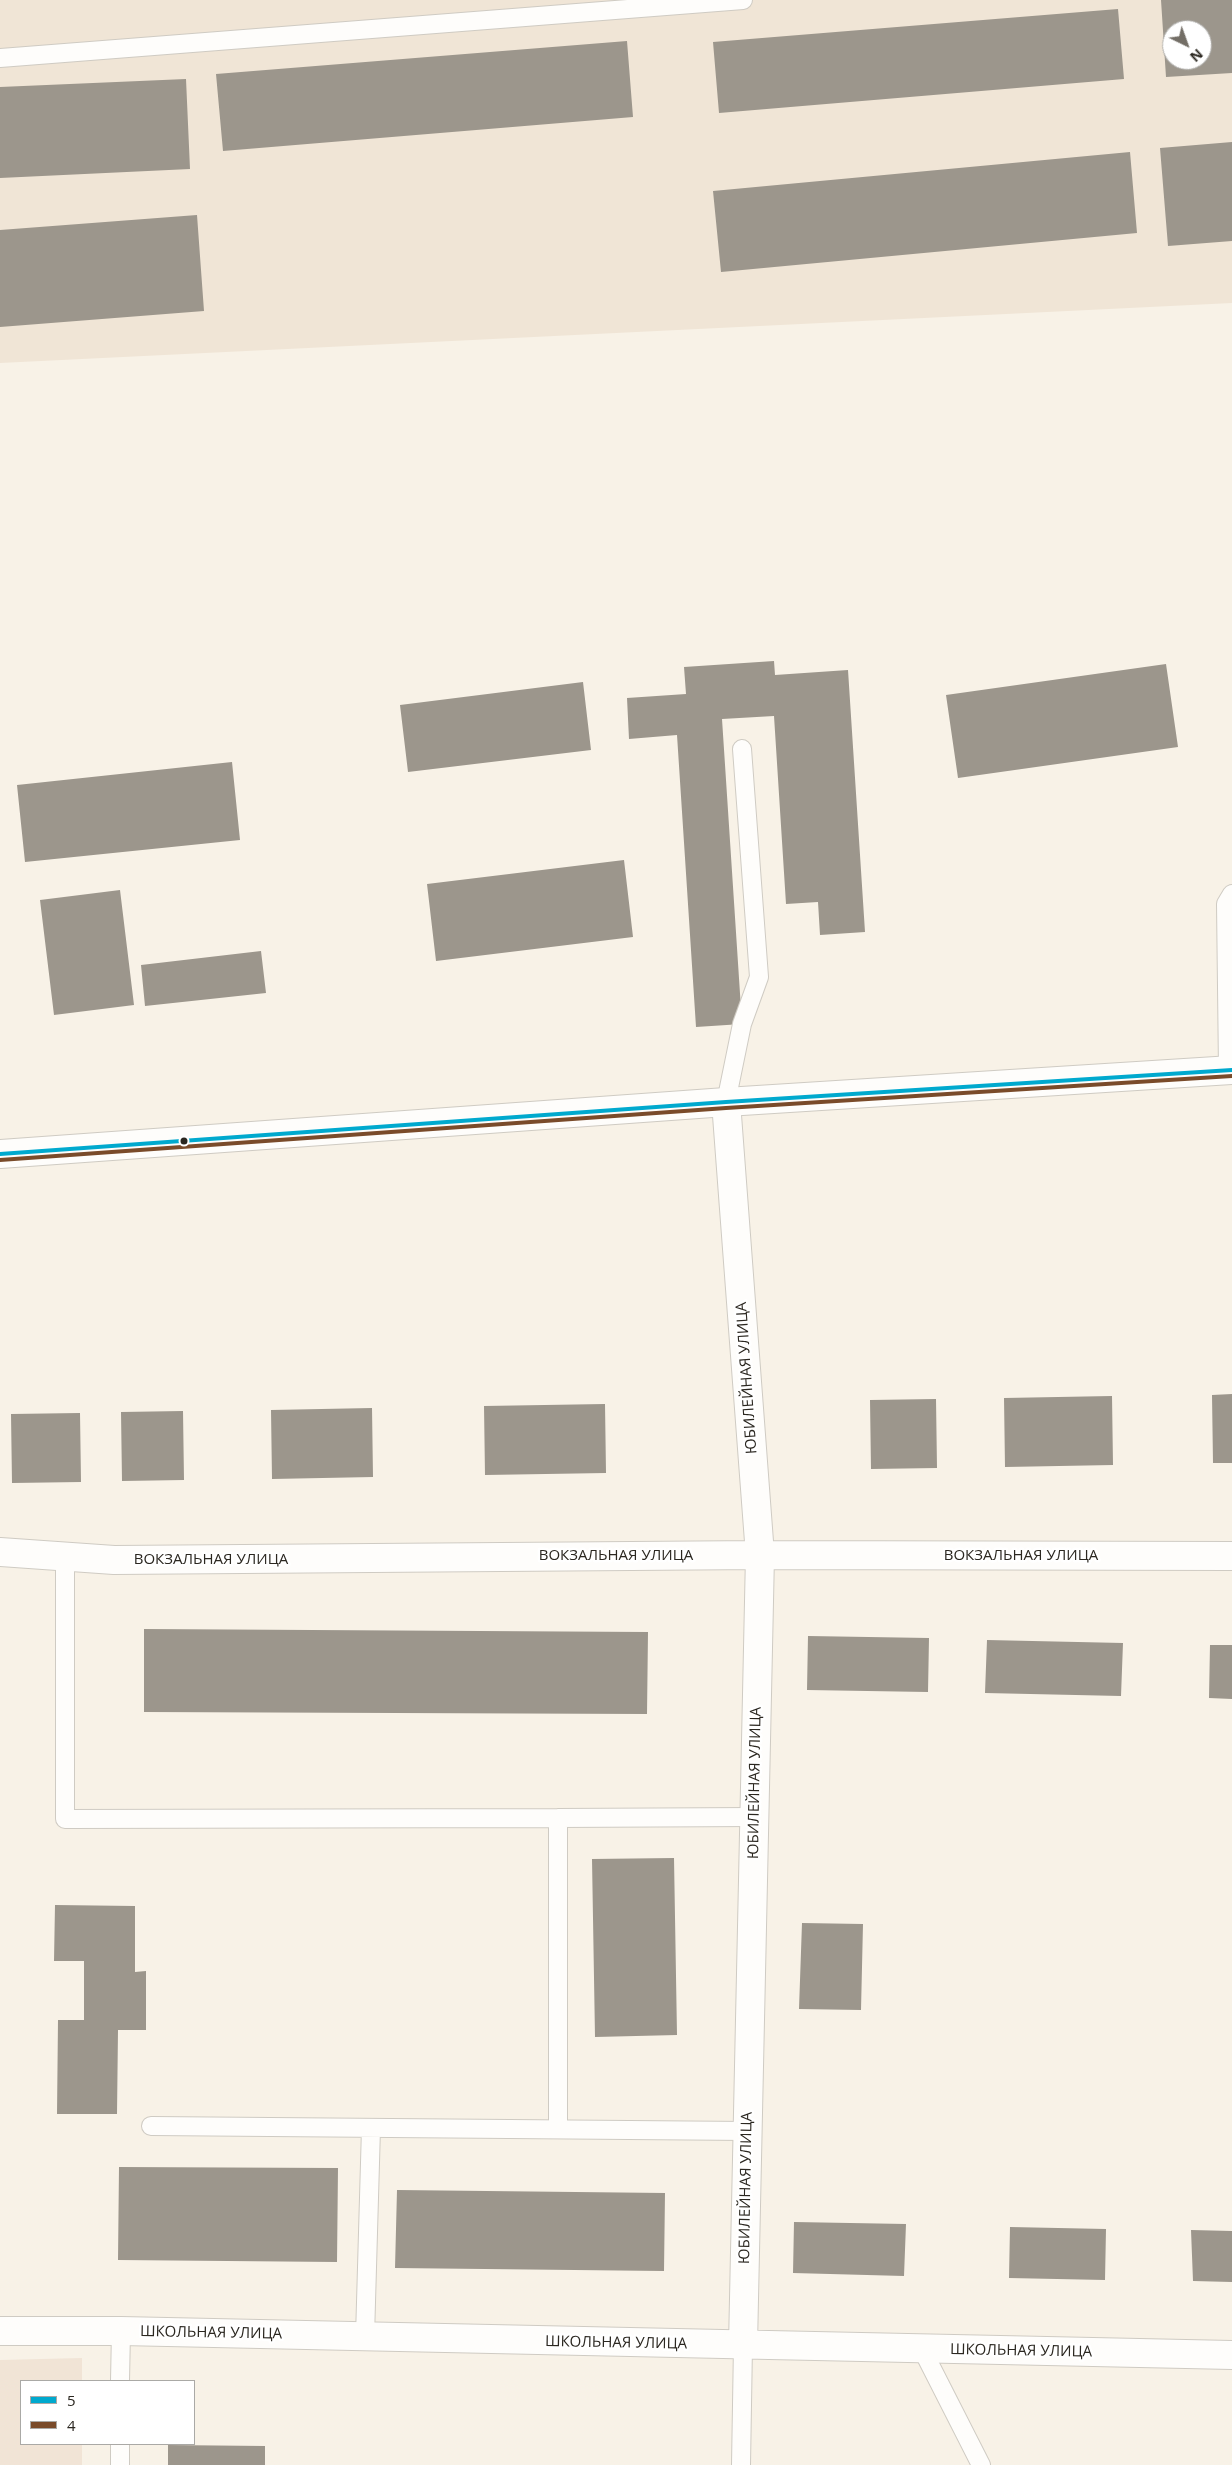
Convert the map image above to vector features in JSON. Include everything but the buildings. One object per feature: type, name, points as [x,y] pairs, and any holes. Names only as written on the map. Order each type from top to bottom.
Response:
[{"type":"street","points":[[0,1154],[726,1102],[1230,1070]]},
{"type":"street","name":"ЮБИЛЕЙНАЯ УЛИЦА","points":[[726,1102],[760,1555],[743,2345]]},
{"type":"street","name":"ВОКЗАЛЬНАЯ УЛИЦА","points":[[0,1552],[114,1560],[760,1555],[1232,1556]]},
{"type":"street","name":"ШКОЛЬНАЯ УЛИЦА","points":[[0,2331],[121,2331],[1232,2355]]},
{"type":"lane","points":[[0,58],[743,0]]},
{"type":"lane","points":[[726,1102],[742,1024],[759,977],[742,749]]},
{"type":"lane","points":[[1230,1070],[1226,904],[1232,894]]},
{"type":"lane","points":[[65,1556],[65,1819],[754,1817]]},
{"type":"lane","points":[[558,1818],[558,2129]]},
{"type":"lane","points":[[151,2126],[748,2131]]},
{"type":"lane","points":[[365,2337],[371,2128]]},
{"type":"lane","points":[[120,2380],[121,2331]]},
{"type":"lane","name":"ЮБИЛЕЙНАЯ УЛИЦА","points":[[741,2465],[743,2345]]},
{"type":"lane","points":[[922,2349],[981,2465]]},
{"type":"lane","points":[[120,2445],[120,2465]]},
{"type":"shaded area","points":[[0,0],[1232,0],[1232,303],[0,363]]},
{"type":"shaded area","points":[[82,2358],[82,2380],[20,2380],[20,2445],[82,2445],[82,2465],[0,2465],[0,2360]]},
{"type":"transit line","name":"5","points":[[0,1154],[726,1102],[1232,1070]]},
{"type":"transit line","name":"4","points":[[0,1160],[726,1108],[1232,1076]]}]
